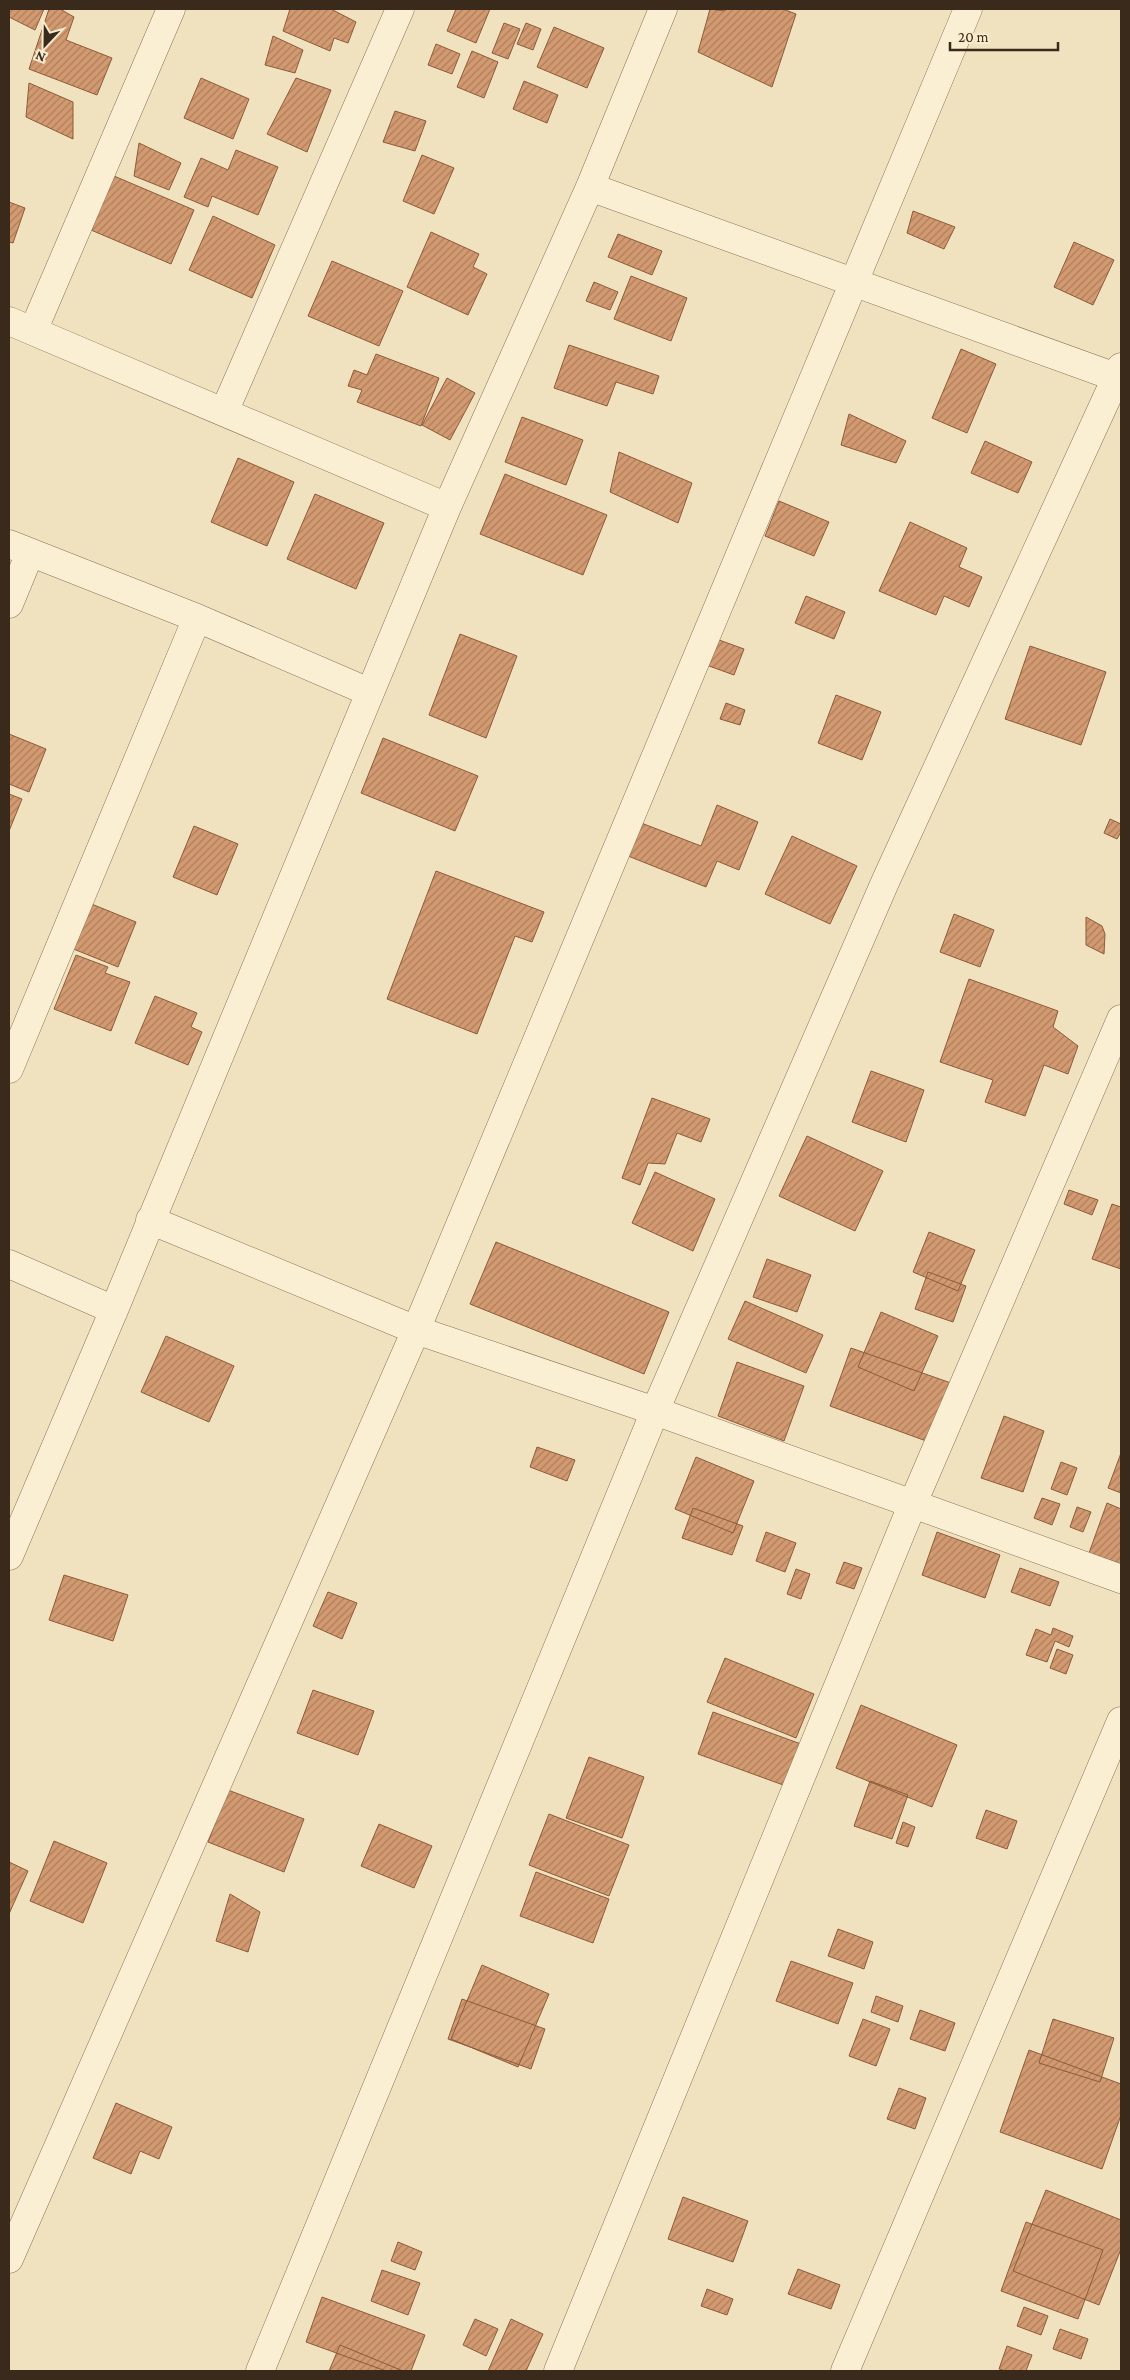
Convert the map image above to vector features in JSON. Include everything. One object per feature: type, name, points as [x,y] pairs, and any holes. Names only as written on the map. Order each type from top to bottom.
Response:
[{"type":"street","points":[[34,331],[172,9]]},
{"type":"street","points":[[224,412],[400,9]]},
{"type":"street","points":[[9,1556],[114,1310],[447,507],[590,187],[663,9]]},
{"type":"street","points":[[9,2259],[416,1330],[968,9]]},
{"type":"street","points":[[260,2371],[655,1411],[886,880],[1120,374],[854,282],[590,187]]},
{"type":"street","points":[[9,321],[447,507]]},
{"type":"street","points":[[9,604],[19,548],[197,618],[369,692]]},
{"type":"street","points":[[9,1069],[197,618]]},
{"type":"street","points":[[558,2371],[913,1503],[1121,1020]]},
{"type":"street","points":[[150,1220],[416,1330],[655,1411],[1121,1579]]},
{"type":"street","points":[[9,1264],[114,1310]]},
{"type":"street","points":[[845,2371],[1121,1721]]},
{"type":"building","points":[[9,9],[44,9],[35,30],[9,17]]},
{"type":"building","points":[[49,9],[60,9],[74,17],[66,40],[112,58],[97,95],[29,69]]},
{"type":"building","points":[[290,9],[331,9],[356,22],[348,43],[334,38],[330,51],[283,31]]},
{"type":"building","points":[[456,9],[490,9],[476,43],[447,31]]},
{"type":"building","points":[[710,9],[725,11],[725,9],[783,9],[796,14],[772,87],[698,52]]},
{"type":"building","points":[[504,23],[520,29],[508,59],[492,53]]},
{"type":"building","points":[[526,23],[541,29],[533,50],[517,44]]},
{"type":"building","points":[[554,27],[604,48],[587,88],[537,67]]},
{"type":"building","points":[[273,36],[303,50],[295,73],[265,65]]},
{"type":"building","points":[[436,44],[460,54],[452,74],[428,65]]},
{"type":"building","points":[[472,51],[498,62],[484,98],[457,87]]},
{"type":"building","points":[[201,78],[249,99],[233,139],[184,118]]},
{"type":"building","points":[[296,78],[331,90],[307,152],[267,134]]},
{"type":"building","points":[[524,81],[558,95],[547,123],[513,109]]},
{"type":"building","points":[[29,83],[73,102],[73,139],[26,117]]},
{"type":"building","points":[[395,111],[426,121],[415,151],[383,142]]},
{"type":"building","points":[[139,143],[181,163],[169,190],[134,176]]},
{"type":"building","points":[[236,150],[278,167],[258,215],[212,196],[208,207],[184,197],[201,158],[228,170]]},
{"type":"building","points":[[422,155],[454,168],[434,214],[403,201]]},
{"type":"building","points":[[114,176],[194,210],[171,264],[91,230]]},
{"type":"building","points":[[9,202],[25,208],[13,243],[9,242]]},
{"type":"building","points":[[913,211],[955,227],[944,249],[907,233]]},
{"type":"building","points":[[213,216],[275,245],[252,298],[189,270]]},
{"type":"building","points":[[431,232],[479,254],[473,267],[487,274],[468,315],[407,287]]},
{"type":"building","points":[[618,234],[662,251],[652,275],[608,257]]},
{"type":"building","points":[[1074,242],[1114,260],[1093,305],[1054,287]]},
{"type":"building","points":[[332,261],[403,291],[379,346],[308,316]]},
{"type":"building","points":[[631,276],[687,298],[671,341],[614,319]]},
{"type":"building","points":[[594,282],[618,292],[610,310],[586,301]]},
{"type":"building","points":[[569,345],[659,376],[653,394],[616,382],[607,406],[554,388]]},
{"type":"building","points":[[961,349],[996,364],[967,433],[932,418]]},
{"type":"building","points":[[376,354],[439,378],[421,426],[357,402],[362,390],[348,386],[354,370],[367,375]]},
{"type":"building","points":[[447,378],[475,393],[450,440],[422,425]]},
{"type":"building","points":[[849,414],[906,441],[896,463],[841,445]]},
{"type":"building","points":[[522,417],[583,440],[566,485],[505,462]]},
{"type":"building","points":[[985,441],[1032,462],[1018,493],[971,473]]},
{"type":"building","points":[[619,452],[692,483],[678,523],[610,492]]},
{"type":"building","points":[[238,458],[294,482],[267,546],[211,522]]},
{"type":"building","points":[[505,474],[607,515],[583,575],[480,534]]},
{"type":"building","points":[[315,494],[384,523],[356,589],[287,559]]},
{"type":"building","points":[[779,501],[829,522],[814,556],[765,536]]},
{"type":"building","points":[[910,522],[967,548],[959,567],[982,577],[969,607],[944,596],[936,615],[879,591]]},
{"type":"building","points":[[806,596],[845,612],[834,639],[795,623]]},
{"type":"building","points":[[460,634],[517,656],[486,738],[429,715]]},
{"type":"building","points":[[708,636],[744,649],[734,675],[698,662]]},
{"type":"building","points":[[1030,646],[1106,672],[1081,745],[1005,719]]},
{"type":"building","points":[[836,695],[881,712],[862,760],[818,743]]},
{"type":"building","points":[[726,703],[745,710],[740,725],[720,719]]},
{"type":"building","points":[[9,734],[46,749],[29,792],[9,784]]},
{"type":"building","points":[[383,738],[478,776],[455,831],[361,793]]},
{"type":"building","points":[[9,794],[22,799],[9,831]]},
{"type":"building","points":[[717,805],[758,822],[739,870],[717,861],[706,887],[623,854],[636,821],[701,846]]},
{"type":"building","points":[[1110,819],[1121,824],[1121,832],[1117,839],[1104,833]]},
{"type":"building","points":[[194,826],[238,844],[217,895],[173,877]]},
{"type":"building","points":[[792,836],[857,866],[830,924],[765,894]]},
{"type":"building","points":[[436,871],[544,912],[532,942],[515,936],[477,1034],[387,999]]},
{"type":"building","points":[[89,903],[136,922],[118,967],[71,948]]},
{"type":"building","points":[[954,914],[994,930],[980,967],[940,952]]},
{"type":"building","points":[[1086,917],[1102,926],[1105,934],[1104,954],[1086,945]]},
{"type":"building","points":[[76,955],[108,967],[105,973],[130,982],[111,1031],[54,1009]]},
{"type":"building","points":[[969,979],[1058,1011],[1053,1027],[1078,1046],[1068,1074],[1044,1065],[1025,1116],[985,1102],[993,1080],[940,1062]]},
{"type":"building","points":[[155,996],[197,1013],[191,1027],[202,1032],[188,1065],[135,1043]]},
{"type":"building","points":[[871,1071],[924,1090],[906,1142],[852,1122]]},
{"type":"building","points":[[652,1098],[710,1119],[701,1142],[677,1133],[665,1164],[648,1163],[640,1185],[622,1178]]},
{"type":"building","points":[[807,1136],[883,1171],[855,1231],[779,1196]]},
{"type":"building","points":[[655,1172],[715,1199],[693,1251],[632,1223]]},
{"type":"building","points":[[1069,1190],[1098,1200],[1092,1215],[1064,1204]]},
{"type":"building","points":[[1112,1204],[1121,1207],[1121,1269],[1092,1259]]},
{"type":"building","points":[[929,1232],[975,1250],[958,1291],[913,1272]]},
{"type":"building","points":[[496,1242],[669,1312],[644,1374],[470,1304]]},
{"type":"building","points":[[767,1259],[811,1275],[797,1312],[753,1297]]},
{"type":"building","points":[[928,1272],[966,1286],[953,1322],[915,1309]]},
{"type":"building","points":[[745,1301],[823,1335],[806,1373],[728,1339]]},
{"type":"building","points":[[881,1312],[938,1336],[914,1391],[858,1367]]},
{"type":"building","points":[[166,1336],[234,1366],[209,1422],[141,1392]]},
{"type":"building","points":[[851,1348],[951,1383],[929,1442],[830,1406]]},
{"type":"building","points":[[737,1362],[804,1386],[784,1441],[718,1416]]},
{"type":"building","points":[[1004,1416],[1044,1431],[1023,1492],[981,1478]]},
{"type":"building","points":[[537,1447],[575,1460],[567,1481],[530,1467]]},
{"type":"building","points":[[1121,1453],[1121,1493],[1108,1488]]},
{"type":"building","points":[[696,1457],[754,1481],[733,1533],[675,1509]]},
{"type":"building","points":[[1061,1462],[1077,1468],[1067,1495],[1051,1489]]},
{"type":"building","points":[[1042,1498],[1060,1504],[1052,1525],[1034,1518]]},
{"type":"building","points":[[1107,1503],[1121,1509],[1121,1564],[1089,1553]]},
{"type":"building","points":[[1077,1507],[1091,1512],[1083,1532],[1070,1527]]},
{"type":"building","points":[[693,1508],[743,1526],[732,1555],[682,1538]]},
{"type":"building","points":[[766,1532],[796,1543],[785,1572],[756,1561]]},
{"type":"building","points":[[937,1532],[1000,1555],[985,1598],[922,1575]]},
{"type":"building","points":[[844,1562],[862,1568],[854,1589],[836,1583]]},
{"type":"building","points":[[1020,1568],[1059,1582],[1050,1606],[1011,1592]]},
{"type":"building","points":[[796,1569],[810,1574],[801,1599],[787,1594]]},
{"type":"building","points":[[64,1575],[128,1595],[113,1641],[49,1620]]},
{"type":"building","points":[[328,1592],[357,1603],[342,1639],[313,1626]]},
{"type":"building","points":[[1053,1628],[1073,1636],[1069,1647],[1055,1641],[1047,1662],[1026,1655],[1036,1629],[1051,1635]]},
{"type":"building","points":[[1057,1649],[1073,1655],[1066,1674],[1050,1668]]},
{"type":"building","points":[[725,1658],[814,1694],[796,1738],[707,1702]]},
{"type":"building","points":[[313,1690],[374,1711],[358,1755],[297,1733]]},
{"type":"building","points":[[861,1705],[957,1745],[932,1807],[836,1768]]},
{"type":"building","points":[[713,1712],[801,1744],[786,1786],[698,1754]]},
{"type":"building","points":[[589,1757],[644,1777],[622,1838],[566,1818]]},
{"type":"building","points":[[870,1781],[908,1795],[892,1839],[854,1826]]},
{"type":"building","points":[[228,1790],[304,1819],[284,1872],[208,1842]]},
{"type":"building","points":[[986,1810],[1017,1821],[1007,1849],[976,1838]]},
{"type":"building","points":[[549,1814],[629,1845],[609,1896],[529,1865]]},
{"type":"building","points":[[903,1822],[915,1827],[908,1847],[896,1843]]},
{"type":"building","points":[[379,1824],[432,1846],[414,1888],[361,1866]]},
{"type":"building","points":[[54,1841],[107,1863],[83,1923],[30,1901]]},
{"type":"building","points":[[9,1862],[28,1871],[9,1914]]},
{"type":"building","points":[[536,1872],[609,1899],[593,1943],[520,1916]]},
{"type":"building","points":[[230,1894],[260,1912],[248,1952],[216,1941]]},
{"type":"building","points":[[838,1929],[873,1942],[864,1969],[828,1956]]},
{"type":"building","points":[[791,1961],[853,1983],[838,2024],[776,2001]]},
{"type":"building","points":[[482,1965],[549,1994],[518,2067],[451,2039]]},
{"type":"building","points":[[876,1996],[903,2006],[898,2022],[871,2012]]},
{"type":"building","points":[[462,1999],[545,2029],[531,2069],[448,2039]]},
{"type":"building","points":[[920,2010],[955,2023],[945,2051],[910,2039]]},
{"type":"building","points":[[863,2019],[890,2029],[876,2066],[849,2056]]},
{"type":"building","points":[[1053,2019],[1114,2038],[1100,2082],[1039,2063]]},
{"type":"building","points":[[1029,2050],[1121,2084],[1121,2115],[1102,2169],[1000,2132]]},
{"type":"building","points":[[899,2088],[926,2098],[915,2129],[887,2119]]},
{"type":"building","points":[[116,2103],[172,2127],[159,2159],[140,2151],[131,2174],[93,2158]]},
{"type":"building","points":[[1046,2190],[1121,2220],[1121,2249],[1099,2305],[1013,2271]]},
{"type":"building","points":[[683,2197],[748,2221],[733,2262],[668,2239]]},
{"type":"building","points":[[1026,2222],[1103,2250],[1078,2319],[1001,2291]]},
{"type":"building","points":[[398,2242],[422,2252],[415,2270],[391,2261]]},
{"type":"building","points":[[798,2269],[840,2285],[831,2309],[788,2294]]},
{"type":"building","points":[[382,2270],[420,2283],[408,2315],[371,2301]]},
{"type":"building","points":[[707,2289],[733,2299],[727,2315],[701,2306]]},
{"type":"building","points":[[322,2297],[425,2335],[411,2371],[386,2371],[306,2342]]},
{"type":"building","points":[[1024,2307],[1048,2316],[1041,2335],[1017,2326]]},
{"type":"building","points":[[475,2319],[498,2329],[486,2356],[463,2345]]},
{"type":"building","points":[[511,2319],[543,2334],[526,2371],[488,2371]]},
{"type":"building","points":[[1060,2329],[1088,2339],[1081,2359],[1053,2349]]},
{"type":"building","points":[[340,2345],[403,2371],[329,2371]]},
{"type":"building","points":[[1007,2346],[1032,2355],[1026,2371],[999,2369]]}]
